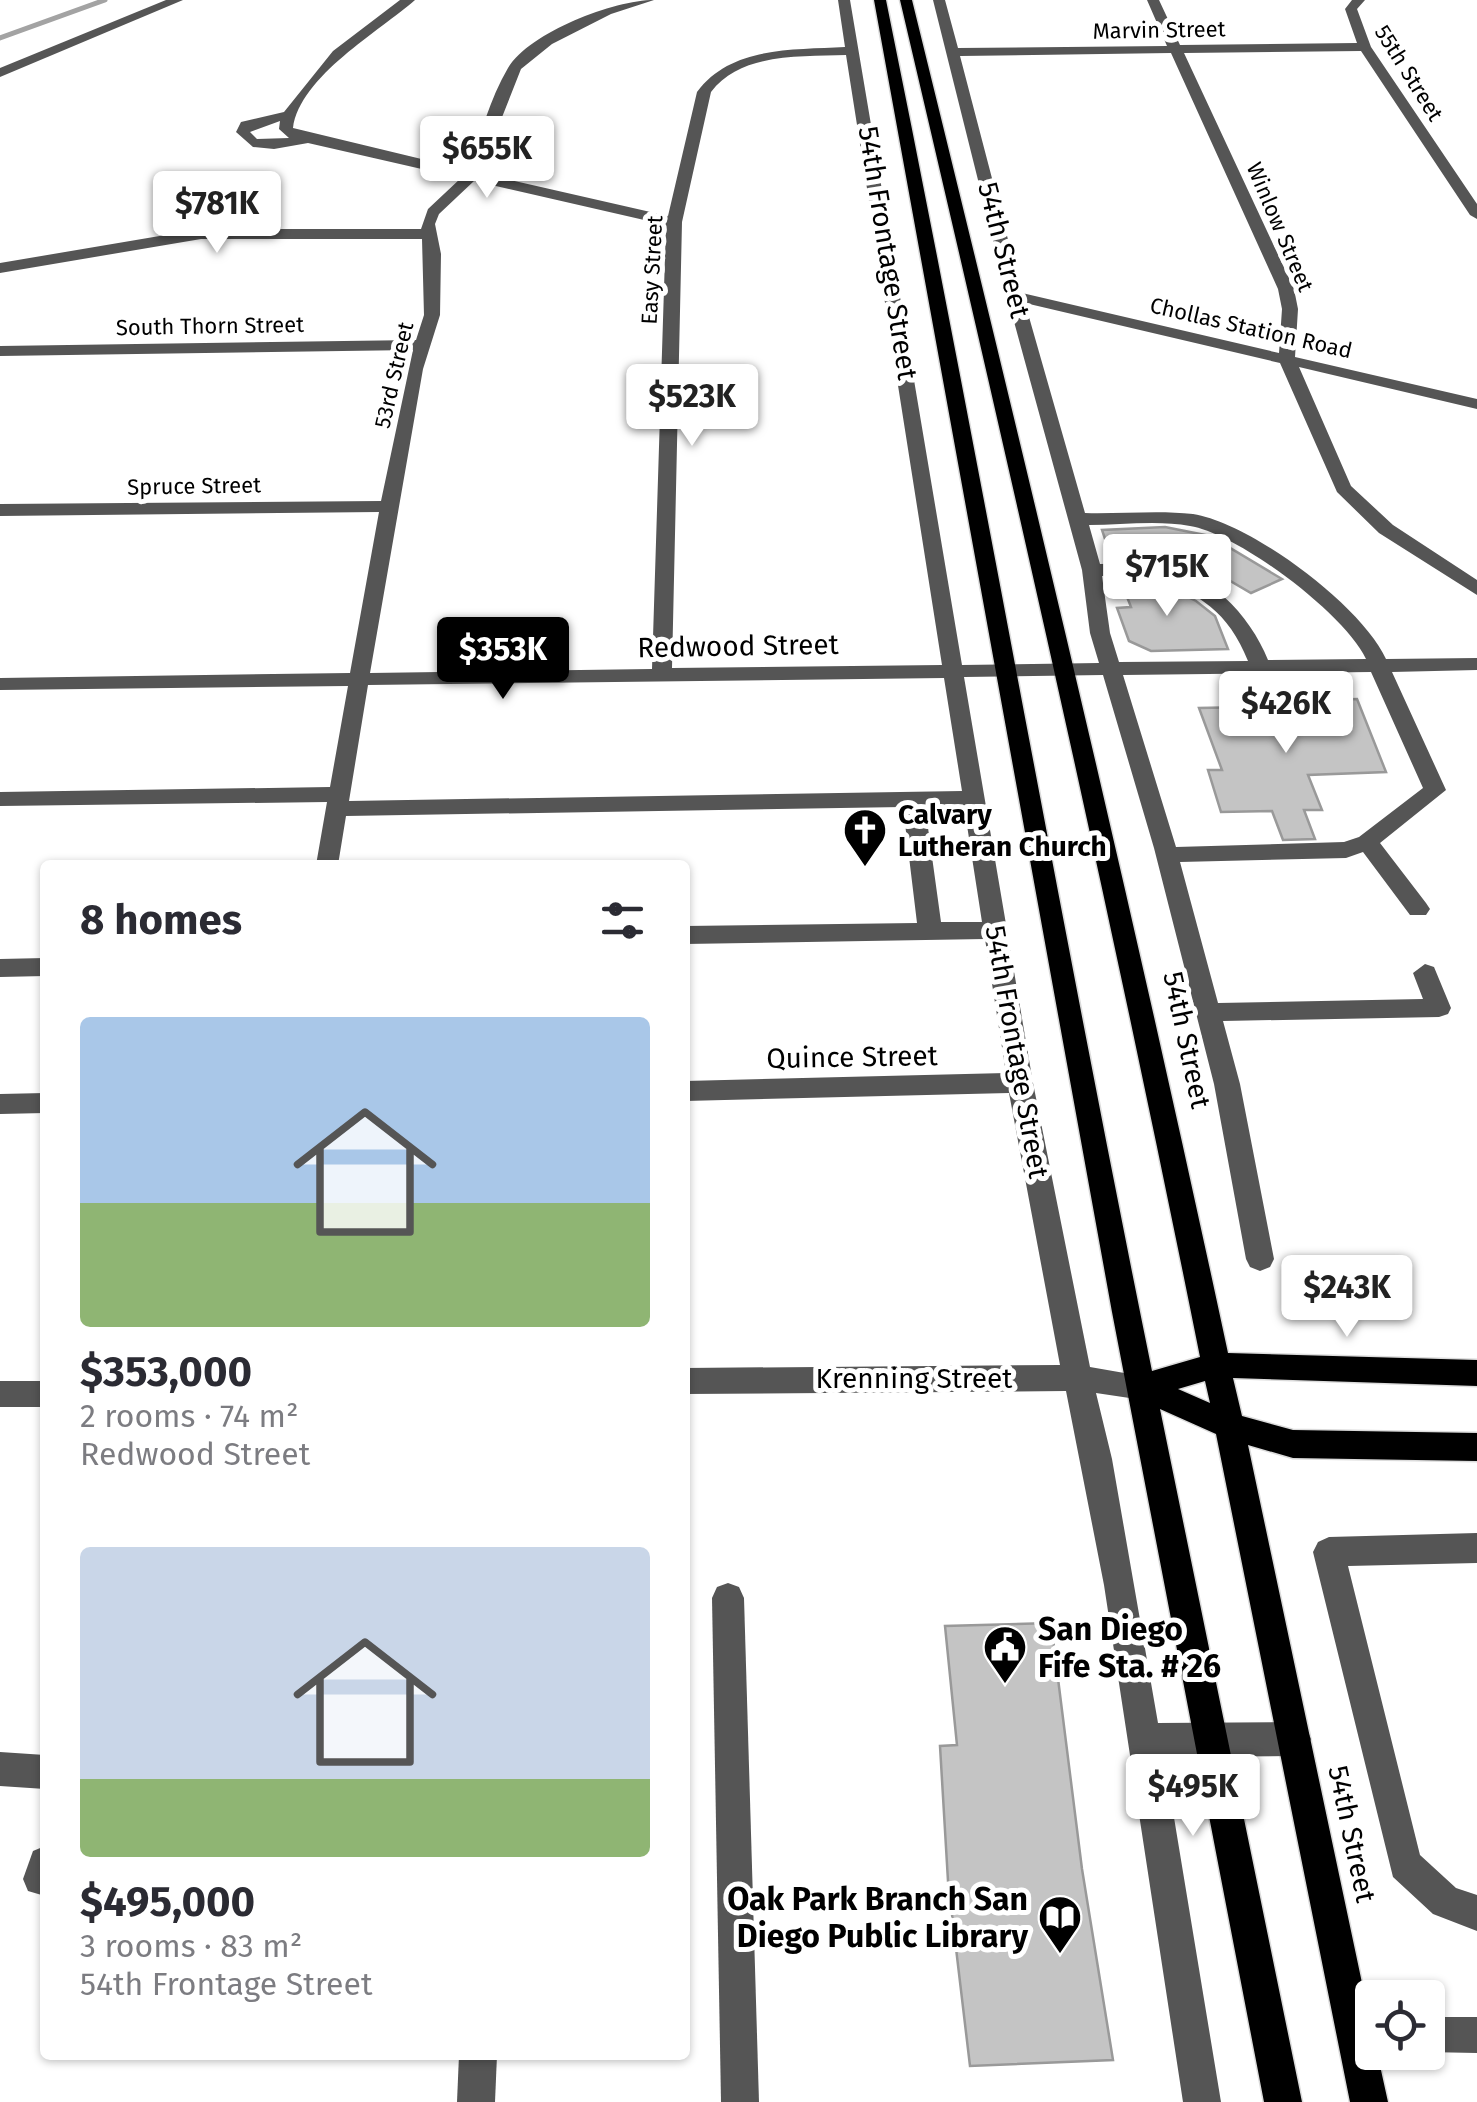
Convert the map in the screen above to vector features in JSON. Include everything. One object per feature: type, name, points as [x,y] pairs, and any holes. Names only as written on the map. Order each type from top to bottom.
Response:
[{"type":"main road","points":[[880,0],[1126,1312],[1214,1738],[1283,2102]]},
{"type":"main road","name":"54th Street","points":[[906,0],[1145,1021],[1294,1739],[1355,1997]]},
{"type":"main road","points":[[1143,1386],[1216,1365],[1477,1374]]},
{"type":"main road","points":[[1143,1386],[1229,1426],[1294,1444],[1477,1447]]},
{"type":"main road","name":"54th Street","points":[[1367,2070],[1369,2102]]},
{"type":"street","points":[[0,73],[177,0]]},
{"type":"street","points":[[409,0],[333,55],[289,115],[286,130],[674,222]]},
{"type":"street","points":[[0,268],[201,234],[428,234],[433,212],[472,174],[516,67],[547,41],[608,11],[648,0]]},
{"type":"street","name":"54th Frontage Street","points":[[844,0],[1020,1083],[1107,1513],[1202,2102]]},
{"type":"street","points":[[939,0],[1015,296],[1092,570],[1100,634],[1167,855],[1208,1012],[1260,1259]]},
{"type":"street","name":"Winlow Street","points":[[1153,0],[1286,289],[1290,309],[1287,359],[1343,488],[1386,529],[1477,589]]},
{"type":"street","name":"55th Street","points":[[1359,0],[1350,9],[1365,47],[1477,216]]},
{"type":"street","name":"Marvin Street","points":[[952,52],[1365,47]]},
{"type":"street","name":"Easy Street","points":[[662,674],[674,222],[704,92],[710,80],[724,70],[760,59],[853,51]]},
{"type":"street","points":[[289,115],[260,120],[246,126],[243,132],[253,143],[264,145],[310,138]]},
{"type":"street","name":"53rd Street","points":[[329,860],[389,506],[421,345],[432,315],[432,254],[428,234]]},
{"type":"street","name":"Chollas Station Road","points":[[1015,296],[1477,404]]},
{"type":"street","name":"South Thorn Street","points":[[0,351],[421,345]]},
{"type":"street","name":"Spruce Street","points":[[0,510],[389,506]]},
{"type":"street","points":[[1078,520],[1193,520],[1238,536],[1327,598],[1358,628],[1380,667],[1435,790],[1368,842],[1346,850],[1167,855]]},
{"type":"street","points":[[1092,570],[1155,569],[1189,583],[1228,609],[1246,631],[1260,669]]},
{"type":"street","name":"Redwood Street","points":[[0,684],[1477,664]]},
{"type":"street","points":[[0,799],[975,798]]},
{"type":"street","points":[[913,799],[930,931]]},
{"type":"street","points":[[1368,842],[1418,909]]},
{"type":"street","points":[[690,935],[996,930]]},
{"type":"street","points":[[0,968],[40,967]]},
{"type":"street","points":[[1208,1012],[1438,1008],[1424,973]]},
{"type":"street","name":"Quince Street","points":[[690,1091],[1020,1083]]},
{"type":"street","points":[[0,1104],[40,1103]]},
{"type":"street","name":"Krenning Street","points":[[690,1382],[1078,1378],[1143,1386]]},
{"type":"street","points":[[0,1394],[40,1394]]},
{"type":"street","points":[[1477,1548],[1329,1552],[1405,1865],[1445,1902],[1477,1913]]},
{"type":"street","points":[[728,1598],[740,2102]]},
{"type":"street","points":[[1144,1740],[1294,1739]]},
{"type":"street","points":[[0,1768],[40,1772]]},
{"type":"street","points":[[1445,2035],[1477,2035]]},
{"type":"street","points":[[476,2102],[478,2060]]},
{"type":"building","points":[[1165,527],[1210,536],[1282,579],[1251,593],[1191,558],[1197,573],[1155,559],[1112,560],[1102,530]]},
{"type":"building","points":[[1120,579],[1151,579],[1196,601],[1215,616],[1228,649],[1151,651],[1129,641],[1117,608],[1131,607]]},
{"type":"building","points":[[1357,699],[1386,772],[1308,775],[1322,810],[1304,810],[1315,839],[1283,840],[1272,811],[1221,812],[1208,770],[1222,770],[1199,708],[1249,707],[1247,702]]},
{"type":"building","points":[[1051,1623],[1082,1869],[1113,2060],[970,2066],[948,1881],[940,1746],[957,1745],[945,1626]]},
{"type":"waterway","points":[[0,38],[105,0]]},
{"type":"place","name":"Calvary Lutheran Church","points":[[865,868]]},
{"type":"place","name":"San Diego Fife Sta. # 26","points":[[1005,1685]]},
{"type":"place","name":"Oak Park Branch San Diego Public Library","points":[[1060,1955]]}]
